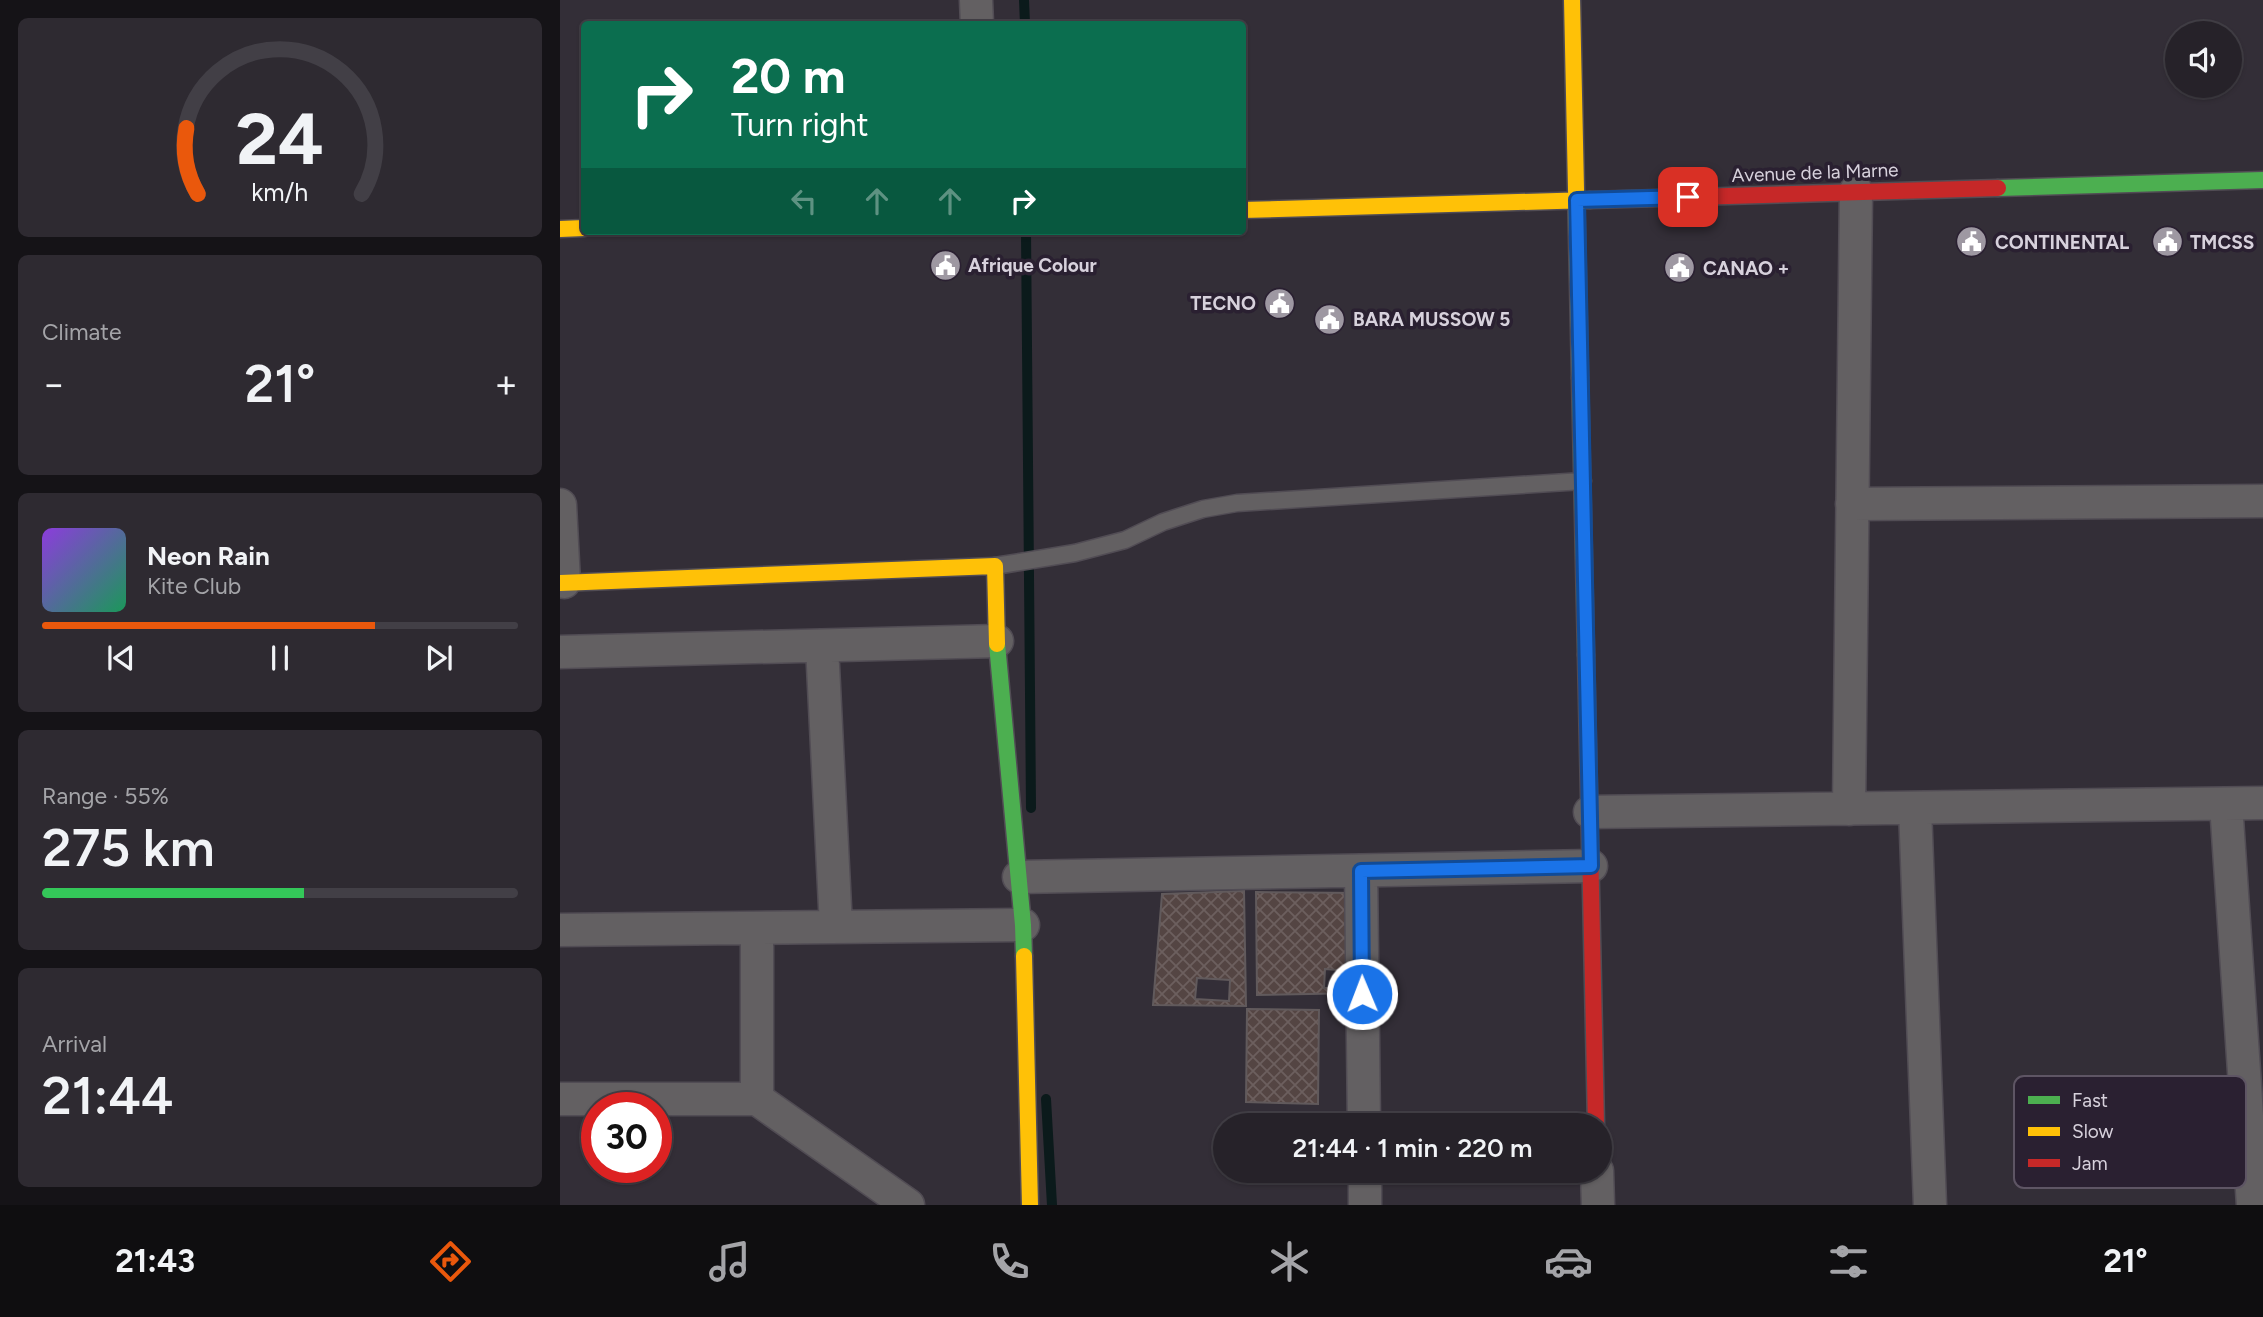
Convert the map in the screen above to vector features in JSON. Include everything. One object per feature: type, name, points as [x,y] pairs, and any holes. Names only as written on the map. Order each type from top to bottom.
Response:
[{"type":"street","points":[[976,0],[977,21]]},
{"type":"street","points":[[1572,0],[1596,1113]]},
{"type":"street","name":"Avenue de la Marne","points":[[1246,210],[2263,180]]},
{"type":"street","points":[[1849,809],[1856,191]]},
{"type":"street","points":[[560,229],[581,228]]},
{"type":"street","points":[[1852,504],[2263,501]]},
{"type":"street","points":[[560,505],[562,582],[995,566],[997,641],[1023,925],[1030,1205]]},
{"type":"street","points":[[560,652],[997,641]]},
{"type":"street","points":[[822,646],[836,927]]},
{"type":"street","points":[[1590,813],[2263,803]]},
{"type":"street","points":[[2226,804],[2244,1076]]},
{"type":"street","points":[[1915,808],[1930,1205]]},
{"type":"street","points":[[1019,877],[1591,866]]},
{"type":"street","points":[[1361,871],[1364,1113]]},
{"type":"street","points":[[560,930],[1023,925]]},
{"type":"street","points":[[757,928],[757,1099]]},
{"type":"street","points":[[560,1099],[757,1099],[908,1205]]},
{"type":"street","points":[[2246,1101],[2253,1205]]},
{"type":"street","points":[[1365,1183],[1365,1205]]},
{"type":"street","points":[[1597,1183],[1598,1205]]},
{"type":"lane","points":[[995,566],[1075,553],[1125,540],[1163,522],[1203,509],[1237,503],[1583,481]]},
{"type":"building","points":[[1244,891],[1246,1006],[1153,1005],[1162,894]],"holes":[[[1197,978],[1230,980],[1229,1001],[1195,999]]]},
{"type":"building","points":[[1256,892],[1360,893],[1360,993],[1257,995]],"holes":[[[1325,969],[1349,971],[1348,988],[1324,988]]]},
{"type":"building","points":[[1247,1009],[1319,1010],[1318,1104],[1246,1102]]},
{"type":"waterway","points":[[1024,0],[1025,21]]},
{"type":"waterway","points":[[1026,235],[1031,808]]},
{"type":"waterway","points":[[1046,1099],[1052,1205]]},
{"type":"traffic: fast","points":[[1998,188],[2263,180]]},
{"type":"traffic: fast","points":[[1580,378],[1586,655]]},
{"type":"traffic: fast","points":[[997,644],[1024,956]]},
{"type":"traffic: slow","points":[[1572,0],[1580,378]]},
{"type":"traffic: slow","points":[[1246,210],[1590,200]]},
{"type":"traffic: slow","points":[[560,229],[581,228]]},
{"type":"traffic: slow","points":[[560,583],[995,566],[997,644]]},
{"type":"traffic: slow","points":[[1024,956],[1030,1205]]},
{"type":"traffic: jam","points":[[1590,200],[1998,188]]},
{"type":"traffic: jam","points":[[1586,655],[1596,1113]]},
{"type":"place","name":"CONTINENTAL","points":[[1972,242]]},
{"type":"place","name":"TMCSS","points":[[2167,242]]},
{"type":"place","name":"Afrique Colour","points":[[945,265]]},
{"type":"place","name":"CANAO +","points":[[1680,268]]},
{"type":"place","name":"TECNO","points":[[1279,303]]},
{"type":"place","name":"BARA MUSSOW 5","points":[[1330,319]]},
{"type":"route","points":[[1362,994],[1361,871],[1591,866],[1577,200],[1688,197]]}]
